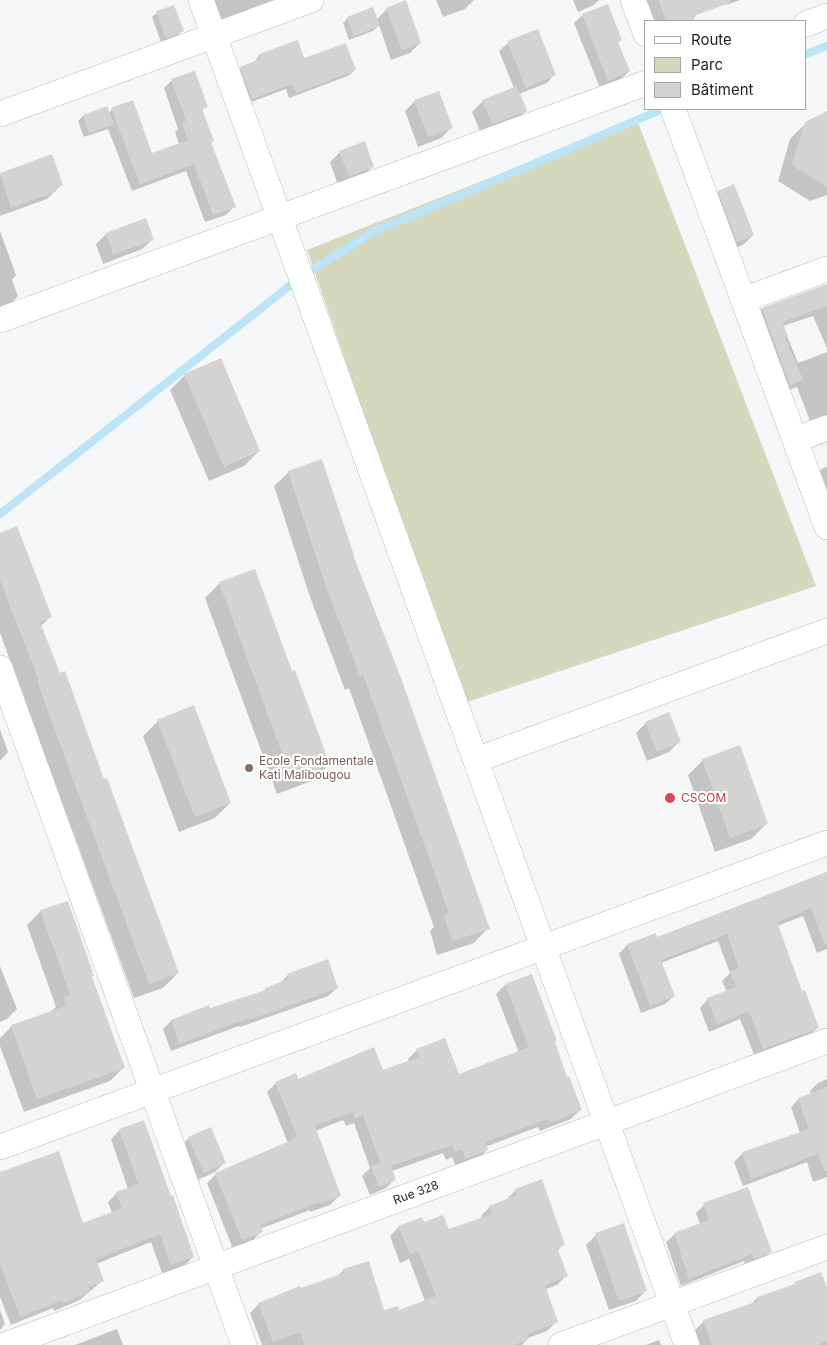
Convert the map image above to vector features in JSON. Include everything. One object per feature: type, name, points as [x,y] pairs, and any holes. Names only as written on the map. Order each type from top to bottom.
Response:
[{"type":"street","points":[[201,0],[687,1345]]},
{"type":"street","points":[[0,114],[311,0]]},
{"type":"street","points":[[633,0],[644,29]]},
{"type":"street","points":[[807,24],[827,16]]},
{"type":"street","points":[[0,320],[644,84]]},
{"type":"street","points":[[673,110],[827,527]]},
{"type":"street","points":[[744,300],[827,269]]},
{"type":"street","points":[[795,440],[827,428]]},
{"type":"street","points":[[476,760],[827,631]]},
{"type":"street","points":[[0,668],[244,1345]]},
{"type":"street","points":[[0,1147],[827,843]]},
{"type":"street","name":"Rue 328","points":[[5,1345],[827,1041]]},
{"type":"street","points":[[561,1345],[827,1247]]},
{"type":"green space","points":[[637,120],[816,586],[464,703],[307,250]]},
{"type":"building","points":[[406,0],[421,43],[402,50],[386,8]]},
{"type":"building","points":[[659,0],[730,0],[730,3],[693,16],[695,20],[666,20]]},
{"type":"building","points":[[608,4],[622,40],[618,42],[630,71],[608,81],[582,14]]},
{"type":"building","points":[[174,5],[184,31],[166,38],[156,11]]},
{"type":"building","points":[[373,7],[380,26],[354,36],[347,17]]},
{"type":"building","points":[[538,29],[556,75],[526,88],[507,41]]},
{"type":"building","points":[[298,40],[304,58],[346,43],[356,70],[296,93],[292,84],[252,99],[240,67],[260,59],[259,54]]},
{"type":"building","points":[[195,71],[208,107],[202,109],[214,141],[211,142],[236,207],[213,215],[194,164],[140,184],[111,108],[133,100],[152,153],[188,140],[182,123],[186,121],[171,79]]},
{"type":"building","points":[[517,86],[527,111],[492,124],[482,100]]},
{"type":"building","points":[[439,91],[453,128],[428,137],[414,100]]},
{"type":"building","points":[[107,106],[114,124],[89,133],[83,115]]},
{"type":"building","points":[[827,111],[827,187],[792,165],[805,122]]},
{"type":"building","points":[[365,141],[374,167],[349,176],[339,151]]},
{"type":"building","points":[[52,154],[63,185],[55,188],[57,191],[11,208],[0,173]]},
{"type":"building","points":[[734,184],[754,235],[737,242],[718,191]]},
{"type":"building","points":[[146,218],[154,240],[113,254],[106,233]]},
{"type":"building","points":[[827,284],[827,306],[782,322],[788,336],[785,337],[803,380],[790,385],[762,308]]},
{"type":"building","points":[[221,358],[260,451],[224,467],[184,374]]},
{"type":"building","points":[[322,459],[353,555],[401,678],[490,929],[452,941],[444,915],[449,913],[363,674],[360,676],[324,581],[288,471]]},
{"type":"building","points":[[17,526],[52,617],[40,622],[60,673],[65,671],[104,779],[107,778],[179,973],[149,984],[37,681],[39,681],[0,580],[0,533]]},
{"type":"building","points":[[255,569],[292,671],[295,670],[330,765],[292,780],[219,582]]},
{"type":"building","points":[[194,705],[231,803],[195,817],[157,720]]},
{"type":"building","points":[[669,712],[681,742],[657,752],[645,722]]},
{"type":"building","points":[[740,745],[768,824],[730,838],[702,759]]},
{"type":"building","points":[[827,872],[827,945],[825,945],[811,908],[777,922],[802,991],[805,990],[819,1028],[763,1049],[749,1011],[717,1024],[707,998],[736,987],[730,972],[739,968],[727,934],[661,960],[675,996],[650,1006],[627,944],[656,933],[657,937]]},
{"type":"building","points":[[68,901],[94,976],[92,977],[125,1068],[37,1099],[11,1025],[66,1006],[63,998],[70,995],[40,910]]},
{"type":"building","points":[[328,959],[338,988],[248,1020],[248,1018],[179,1044],[171,1020],[209,1005],[210,1008],[266,990],[265,988],[289,979],[287,974]]},
{"type":"building","points":[[532,974],[557,1041],[555,1042],[567,1077],[569,1076],[582,1110],[549,1123],[547,1119],[485,1142],[488,1150],[465,1159],[462,1149],[455,1152],[452,1145],[391,1166],[396,1180],[379,1187],[371,1166],[380,1162],[363,1115],[355,1118],[353,1112],[316,1125],[341,1196],[319,1204],[319,1202],[260,1225],[263,1232],[242,1240],[215,1173],[294,1139],[297,1136],[275,1082],[296,1073],[298,1079],[374,1047],[383,1070],[419,1057],[416,1049],[445,1038],[459,1074],[529,1047],[505,984]]},
{"type":"building","points":[[827,1087],[827,1171],[824,1171],[818,1154],[751,1179],[742,1152],[809,1129],[798,1098]]},
{"type":"building","points":[[144,1120],[171,1196],[173,1195],[194,1257],[170,1265],[160,1234],[96,1259],[104,1281],[88,1287],[90,1292],[63,1303],[62,1300],[20,1317],[0,1264],[0,1172],[59,1151],[83,1223],[122,1208],[116,1192],[138,1184],[119,1129]]},
{"type":"building","points":[[211,1127],[226,1163],[204,1173],[188,1137]]},
{"type":"building","points":[[542,1179],[565,1245],[557,1248],[568,1276],[545,1285],[558,1322],[527,1334],[529,1339],[514,1345],[305,1345],[300,1332],[273,1342],[258,1303],[300,1286],[301,1288],[344,1273],[343,1269],[369,1261],[384,1310],[398,1306],[399,1310],[436,1296],[418,1251],[410,1254],[398,1226],[422,1217],[424,1222],[443,1215],[449,1229],[492,1214],[489,1206],[517,1195],[515,1189]]},
{"type":"building","points":[[748,1187],[772,1252],[754,1259],[752,1254],[689,1279],[674,1233],[709,1220],[703,1203]]},
{"type":"building","points":[[624,1223],[647,1291],[619,1301],[595,1233]]},
{"type":"building","points":[[821,1272],[827,1287],[827,1341],[817,1345],[712,1345],[703,1320],[758,1301],[757,1297],[795,1284],[795,1282]]},
{"type":"waterway","points":[[807,54],[827,46]]},
{"type":"waterway","points":[[0,514],[302,276],[371,233],[661,110]]},
{"type":"place","name":"Ecole Fondamentale Kati Malibougou","points":[[249,768]]},
{"type":"place","name":"CSCOM","points":[[670,798]]}]
